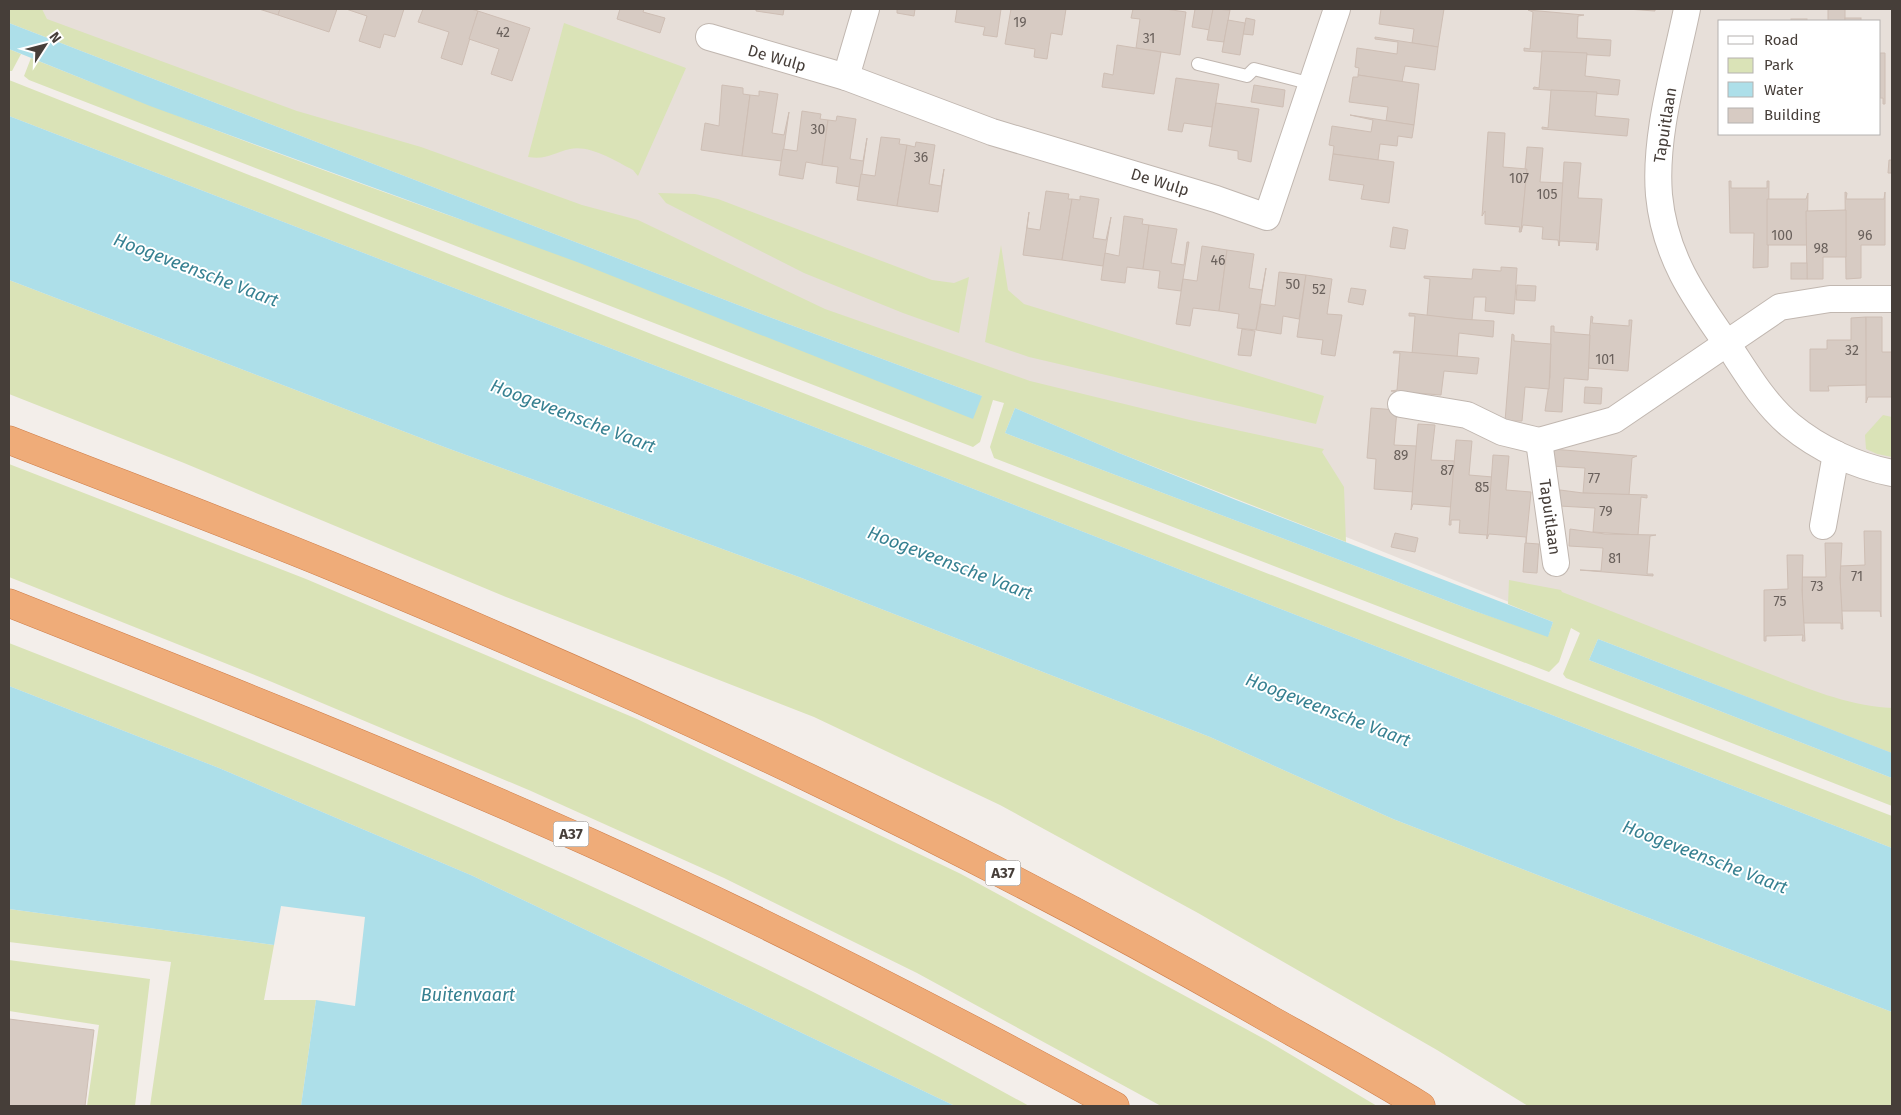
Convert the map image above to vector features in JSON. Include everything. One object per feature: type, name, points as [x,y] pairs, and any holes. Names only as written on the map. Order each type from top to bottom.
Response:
[{"type":"highway","name":"A37","points":[[9,440],[337,569],[570,668],[792,768],[1037,890],[1207,982],[1421,1106]]},
{"type":"highway","name":"A37","points":[[9,603],[434,774],[592,844],[747,916],[964,1025],[1115,1106]]},
{"type":"street","points":[[846,77],[866,9]]},
{"type":"street","name":"De Wulp","points":[[709,37],[846,77],[992,132],[1216,199],[1267,217],[1337,9]]},
{"type":"street","name":"Tapuitlaan","points":[[1687,9],[1661,138],[1658,167],[1659,196],[1664,224],[1681,273],[1692,294],[1774,410],[1808,438],[1836,454],[1859,464],[1892,473]]},
{"type":"street","points":[[1401,404],[1467,415],[1502,432],[1540,441],[1614,420],[1780,307],[1830,298],[1892,300]]},
{"type":"street","name":"Tapuitlaan","points":[[1540,441],[1556,563]]},
{"type":"street","points":[[1824,526],[1836,454]]},
{"type":"lane","points":[[1198,64],[1247,76],[1254,69],[1312,84]]},
{"type":"shaded area","points":[[9,9],[1892,9],[1892,755],[1266,505]]},
{"type":"green space","points":[[9,9],[42,9],[47,19],[297,111],[421,147],[582,205],[638,220],[825,309],[1030,381],[1190,420],[1324,449],[1322,452],[1344,487],[1346,542],[1119,453],[1015,408],[1005,433],[1466,608],[1548,636],[1553,622],[1508,604],[1509,580],[1561,590],[1818,692],[1855,703],[1892,708],[1892,753],[1598,639],[1589,660],[1892,778],[1892,806],[1566,678],[1563,674],[1580,633],[1571,628],[1559,662],[1549,672],[994,458],[990,447],[1004,403],[993,400],[980,442],[973,447],[29,80],[24,76],[31,58],[266,149],[385,192],[623,276],[982,396],[772,318],[9,23]]},
{"type":"green space","points":[[564,23],[686,68],[638,176],[633,170],[619,162],[586,149],[570,149],[545,157],[528,157]]},
{"type":"green space","points":[[9,49],[21,54],[12,71],[9,71]]},
{"type":"green space","points":[[9,80],[659,337],[1892,816],[1892,848],[869,448],[9,116]]},
{"type":"green space","points":[[658,193],[695,194],[718,199],[932,280],[954,283],[969,277],[959,333],[903,313],[804,273],[666,203]]},
{"type":"green space","points":[[1001,245],[1008,290],[1024,304],[1324,396],[1316,424],[1029,357],[985,342]]},
{"type":"green space","points":[[9,280],[447,448],[799,577],[1210,737],[1393,819],[1892,1012],[1892,1106],[1528,1106],[1437,1050],[1198,913],[1000,805],[814,717],[506,597],[184,463],[9,394]]},
{"type":"green space","points":[[1883,415],[1892,417],[1892,457],[1877,454],[1866,449],[1865,435]]},
{"type":"green space","points":[[9,464],[306,579],[637,719],[961,874],[1268,1041],[1377,1106],[1161,1106],[917,973],[724,878],[531,791],[272,682],[9,577]]},
{"type":"green space","points":[[9,643],[269,747],[527,857],[781,976],[906,1039],[1029,1106],[955,1106],[473,876],[219,768],[9,686]]},
{"type":"green space","points":[[9,909],[274,945],[264,1000],[316,1000],[301,1106],[150,1106],[171,962],[9,942]]},
{"type":"green space","points":[[9,960],[150,979],[135,1106],[87,1106],[99,1025],[9,1011]]},
{"type":"water","points":[[9,23],[772,318],[982,396],[973,419],[577,262],[150,106],[9,49]]},
{"type":"water","name":"Hoogeveensche Vaart","points":[[9,116],[869,448],[1892,848],[1892,1012],[1393,819],[1210,737],[799,577],[447,448],[9,280]]},
{"type":"water","points":[[1015,408],[1119,453],[1236,500],[1553,622],[1548,637],[1466,608],[1005,433]]},
{"type":"water","points":[[1598,639],[1892,753],[1892,778],[1589,660]]},
{"type":"water","name":"Buitenvaart","points":[[9,686],[219,768],[473,876],[955,1106],[301,1106],[316,1000],[355,1006],[365,917],[281,906],[274,945],[9,909]]},
{"type":"building","points":[[259,9],[280,9],[278,15]]},
{"type":"building","points":[[280,9],[337,9],[329,32],[278,15]]},
{"type":"building","points":[[346,9],[404,9],[395,37],[384,34],[380,48],[359,41],[367,16]]},
{"type":"building","points":[[423,9],[471,9],[478,11],[462,65],[441,58],[449,32],[418,22]]},
{"type":"building","points":[[620,9],[644,9],[643,12],[665,18],[660,33],[617,19]]},
{"type":"building","points":[[756,9],[784,9],[783,15],[756,11]]},
{"type":"building","points":[[897,9],[915,9],[914,16],[897,13]]},
{"type":"building","points":[[957,9],[1001,9],[997,37],[983,35],[985,27],[955,22]]},
{"type":"building","points":[[1011,9],[1066,9],[1062,35],[1051,33],[1047,59],[1034,57],[1035,49],[1005,44]]},
{"type":"building","points":[[1133,9],[1165,9],[1186,12],[1180,55],[1136,48],[1140,19],[1131,18]]},
{"type":"building","points":[[1195,9],[1213,9],[1210,30],[1192,27]]},
{"type":"building","points":[[1213,9],[1230,10],[1224,42],[1207,40]]},
{"type":"building","points":[[1381,9],[1444,9],[1438,47],[1412,43],[1414,29],[1379,24]]},
{"type":"building","points":[[1627,9],[1655,9],[1655,11]]},
{"type":"building","points":[[1828,9],[1845,9],[1845,20],[1828,20]]},
{"type":"building","points":[[1528,10],[1584,15],[1578,16],[1577,38],[1611,40],[1610,56],[1524,51],[1524,48],[1530,49],[1533,12]]},
{"type":"building","points":[[478,11],[530,28],[512,81],[491,74],[499,49],[469,39]]},
{"type":"building","points":[[1246,18],[1255,20],[1253,35],[1243,34]]},
{"type":"building","points":[[1845,18],[1861,18],[1861,20],[1845,20]]},
{"type":"building","points":[[1791,19],[1807,19],[1807,20]]},
{"type":"building","points":[[1228,20],[1245,23],[1240,55],[1222,52]]},
{"type":"building","points":[[1375,37],[1438,47],[1435,70],[1405,66],[1402,82],[1358,75],[1359,68],[1355,67],[1357,48],[1397,54],[1398,42],[1375,39]]},
{"type":"building","points":[[1117,45],[1161,52],[1154,94],[1102,87],[1104,73],[1113,75]]},
{"type":"building","points":[[1542,51],[1587,53],[1585,76],[1620,80],[1618,95],[1533,89],[1534,87],[1539,88]]},
{"type":"building","points":[[1881,53],[1885,53],[1885,104],[1883,104],[1883,98],[1881,98]]},
{"type":"building","points":[[1358,75],[1419,84],[1414,125],[1386,121],[1388,107],[1349,102],[1353,77],[1358,77]]},
{"type":"building","points":[[1176,78],[1219,84],[1212,127],[1184,123],[1182,132],[1168,130]]},
{"type":"building","points":[[722,85],[743,88],[743,94],[750,95],[742,156],[701,150],[705,123],[719,126]]},
{"type":"building","points":[[1254,85],[1285,90],[1283,107],[1251,102]]},
{"type":"building","points":[[1551,90],[1597,92],[1595,116],[1629,119],[1627,136],[1542,129],[1542,127],[1548,128]]},
{"type":"building","points":[[759,91],[778,94],[772,133],[784,135],[789,112],[782,161],[742,156],[750,95],[759,96]]},
{"type":"building","points":[[1216,103],[1259,109],[1251,162],[1238,159],[1238,151],[1209,146]]},
{"type":"building","points":[[802,111],[821,114],[820,119],[828,120],[822,165],[806,162],[803,179],[779,175],[783,149],[797,151]]},
{"type":"building","points":[[1350,115],[1414,125],[1412,138],[1398,136],[1397,146],[1380,144],[1378,160],[1333,154],[1334,146],[1329,145],[1332,126],[1371,132],[1373,120]]},
{"type":"building","points":[[837,116],[856,119],[850,159],[863,161],[867,138],[860,187],[836,183],[838,167],[822,165],[828,120],[836,121]]},
{"type":"building","points":[[1488,132],[1505,133],[1503,167],[1527,169],[1521,232],[1519,232],[1520,227],[1485,224],[1485,211],[1482,216]]},
{"type":"building","points":[[881,137],[900,139],[899,144],[907,145],[897,206],[857,200],[861,174],[875,176]]},
{"type":"building","points":[[916,142],[935,145],[929,184],[941,186],[944,169],[938,212],[897,206],[907,145],[915,147]]},
{"type":"building","points":[[1527,147],[1543,148],[1540,182],[1564,183],[1559,246],[1558,240],[1542,239],[1543,227],[1523,225],[1521,232],[1527,169],[1525,169]]},
{"type":"building","points":[[1333,154],[1394,162],[1389,203],[1361,199],[1364,185],[1329,180]]},
{"type":"building","points":[[1889,160],[1892,160],[1892,173],[1888,173]]},
{"type":"building","points":[[1564,162],[1581,163],[1578,198],[1602,199],[1598,250],[1596,250],[1597,243],[1560,241],[1559,246]]},
{"type":"building","points":[[1729,181],[1731,181],[1731,188],[1767,188],[1767,181],[1769,181],[1768,267],[1753,268],[1754,233],[1730,233]]},
{"type":"building","points":[[1046,191],[1069,194],[1068,199],[1072,199],[1062,260],[1023,255],[1029,212],[1027,228],[1040,230]]},
{"type":"building","points":[[1845,192],[1847,193],[1846,199],[1884,199],[1885,192],[1885,245],[1861,245],[1861,278],[1846,279]]},
{"type":"building","points":[[1808,193],[1807,245],[1767,245],[1767,199],[1806,199]]},
{"type":"building","points":[[1080,196],[1099,199],[1093,238],[1106,240],[1111,217],[1103,266],[1062,260],[1072,199],[1080,200]]},
{"type":"building","points":[[1846,210],[1846,257],[1823,257],[1823,279],[1807,279],[1806,211]]},
{"type":"building","points":[[1124,216],[1143,219],[1142,224],[1149,225],[1143,269],[1127,267],[1125,283],[1101,280],[1105,253],[1119,256]]},
{"type":"building","points":[[1149,225],[1177,229],[1171,263],[1184,265],[1187,242],[1189,242],[1181,291],[1158,288],[1160,271],[1143,269]]},
{"type":"building","points":[[1393,227],[1408,230],[1405,249],[1390,247]]},
{"type":"building","points":[[1202,246],[1227,250],[1219,311],[1193,308],[1190,326],[1176,324],[1183,279],[1197,281]]},
{"type":"building","points":[[1227,250],[1254,254],[1249,288],[1262,290],[1266,268],[1256,330],[1237,328],[1239,314],[1219,311]]},
{"type":"building","points":[[1791,263],[1807,263],[1807,279],[1791,279]]},
{"type":"building","points":[[1501,267],[1517,268],[1514,314],[1485,311],[1486,297],[1474,297],[1472,320],[1427,316],[1430,279],[1424,278],[1424,276],[1472,279],[1473,269],[1501,271]]},
{"type":"building","points":[[1279,272],[1306,275],[1299,319],[1283,316],[1281,334],[1256,330],[1261,304],[1275,306]]},
{"type":"building","points":[[1306,275],[1332,279],[1327,314],[1342,315],[1335,356],[1321,354],[1323,340],[1297,337]]},
{"type":"building","points":[[1517,285],[1536,286],[1535,301],[1516,300]]},
{"type":"building","points":[[1351,288],[1366,290],[1363,305],[1348,302]]},
{"type":"building","points":[[1409,313],[1494,321],[1493,337],[1459,333],[1457,358],[1412,354],[1415,316],[1409,316]]},
{"type":"building","points":[[1591,316],[1593,317],[1592,323],[1629,326],[1629,320],[1632,320],[1628,371],[1587,368]]},
{"type":"building","points":[[1866,317],[1867,385],[1828,386],[1829,391],[1810,391],[1810,349],[1827,349],[1827,340],[1851,340],[1851,318]]},
{"type":"building","points":[[1866,317],[1882,317],[1882,352],[1892,352],[1892,397],[1868,397],[1866,403]]},
{"type":"building","points":[[1551,326],[1554,326],[1554,332],[1590,335],[1588,380],[1564,378],[1562,412],[1545,411],[1550,377]]},
{"type":"building","points":[[1242,329],[1255,331],[1251,356],[1238,355]]},
{"type":"building","points":[[1512,334],[1514,335],[1514,341],[1551,344],[1549,389],[1525,387],[1522,421],[1505,421]]},
{"type":"building","points":[[1394,351],[1479,358],[1477,374],[1444,371],[1441,395],[1391,391],[1397,390],[1400,353],[1393,353]]},
{"type":"building","points":[[1585,387],[1602,388],[1601,404],[1584,403]]},
{"type":"building","points":[[1371,408],[1397,410],[1394,445],[1417,446],[1414,492],[1374,489],[1376,459],[1367,458]]},
{"type":"building","points":[[1418,424],[1435,425],[1431,460],[1456,461],[1451,507],[1413,504],[1411,510]]},
{"type":"building","points":[[1456,440],[1472,441],[1469,475],[1493,477],[1487,539],[1487,535],[1459,533],[1460,520],[1451,520],[1451,525],[1449,525]]},
{"type":"building","points":[[1552,449],[1637,456],[1632,458],[1629,495],[1583,493],[1585,468],[1550,466]]},
{"type":"building","points":[[1493,455],[1509,456],[1506,490],[1531,492],[1526,543],[1526,537],[1489,534],[1487,539]]},
{"type":"building","points":[[1560,490],[1583,493],[1647,495],[1647,498],[1641,497],[1638,535],[1593,532],[1595,508],[1559,506]]},
{"type":"building","points":[[1570,529],[1605,534],[1656,535],[1650,536],[1647,574],[1653,574],[1653,576],[1580,570],[1601,571],[1603,548],[1569,546]]},
{"type":"building","points":[[1864,531],[1881,531],[1881,617],[1880,611],[1841,611],[1840,566],[1865,565]]},
{"type":"building","points":[[1395,533],[1418,538],[1415,552],[1391,547]]},
{"type":"building","points":[[1525,543],[1539,544],[1537,573],[1523,572]]},
{"type":"building","points":[[1825,543],[1842,543],[1840,578],[1843,629],[1841,629],[1841,623],[1803,623],[1802,577],[1826,577]]},
{"type":"building","points":[[1787,555],[1803,555],[1802,590],[1805,641],[1802,641],[1803,635],[1766,636],[1766,641],[1764,641],[1764,590],[1788,589]]},
{"type":"building","points":[[9,1019],[94,1030],[85,1106],[9,1106]]}]
